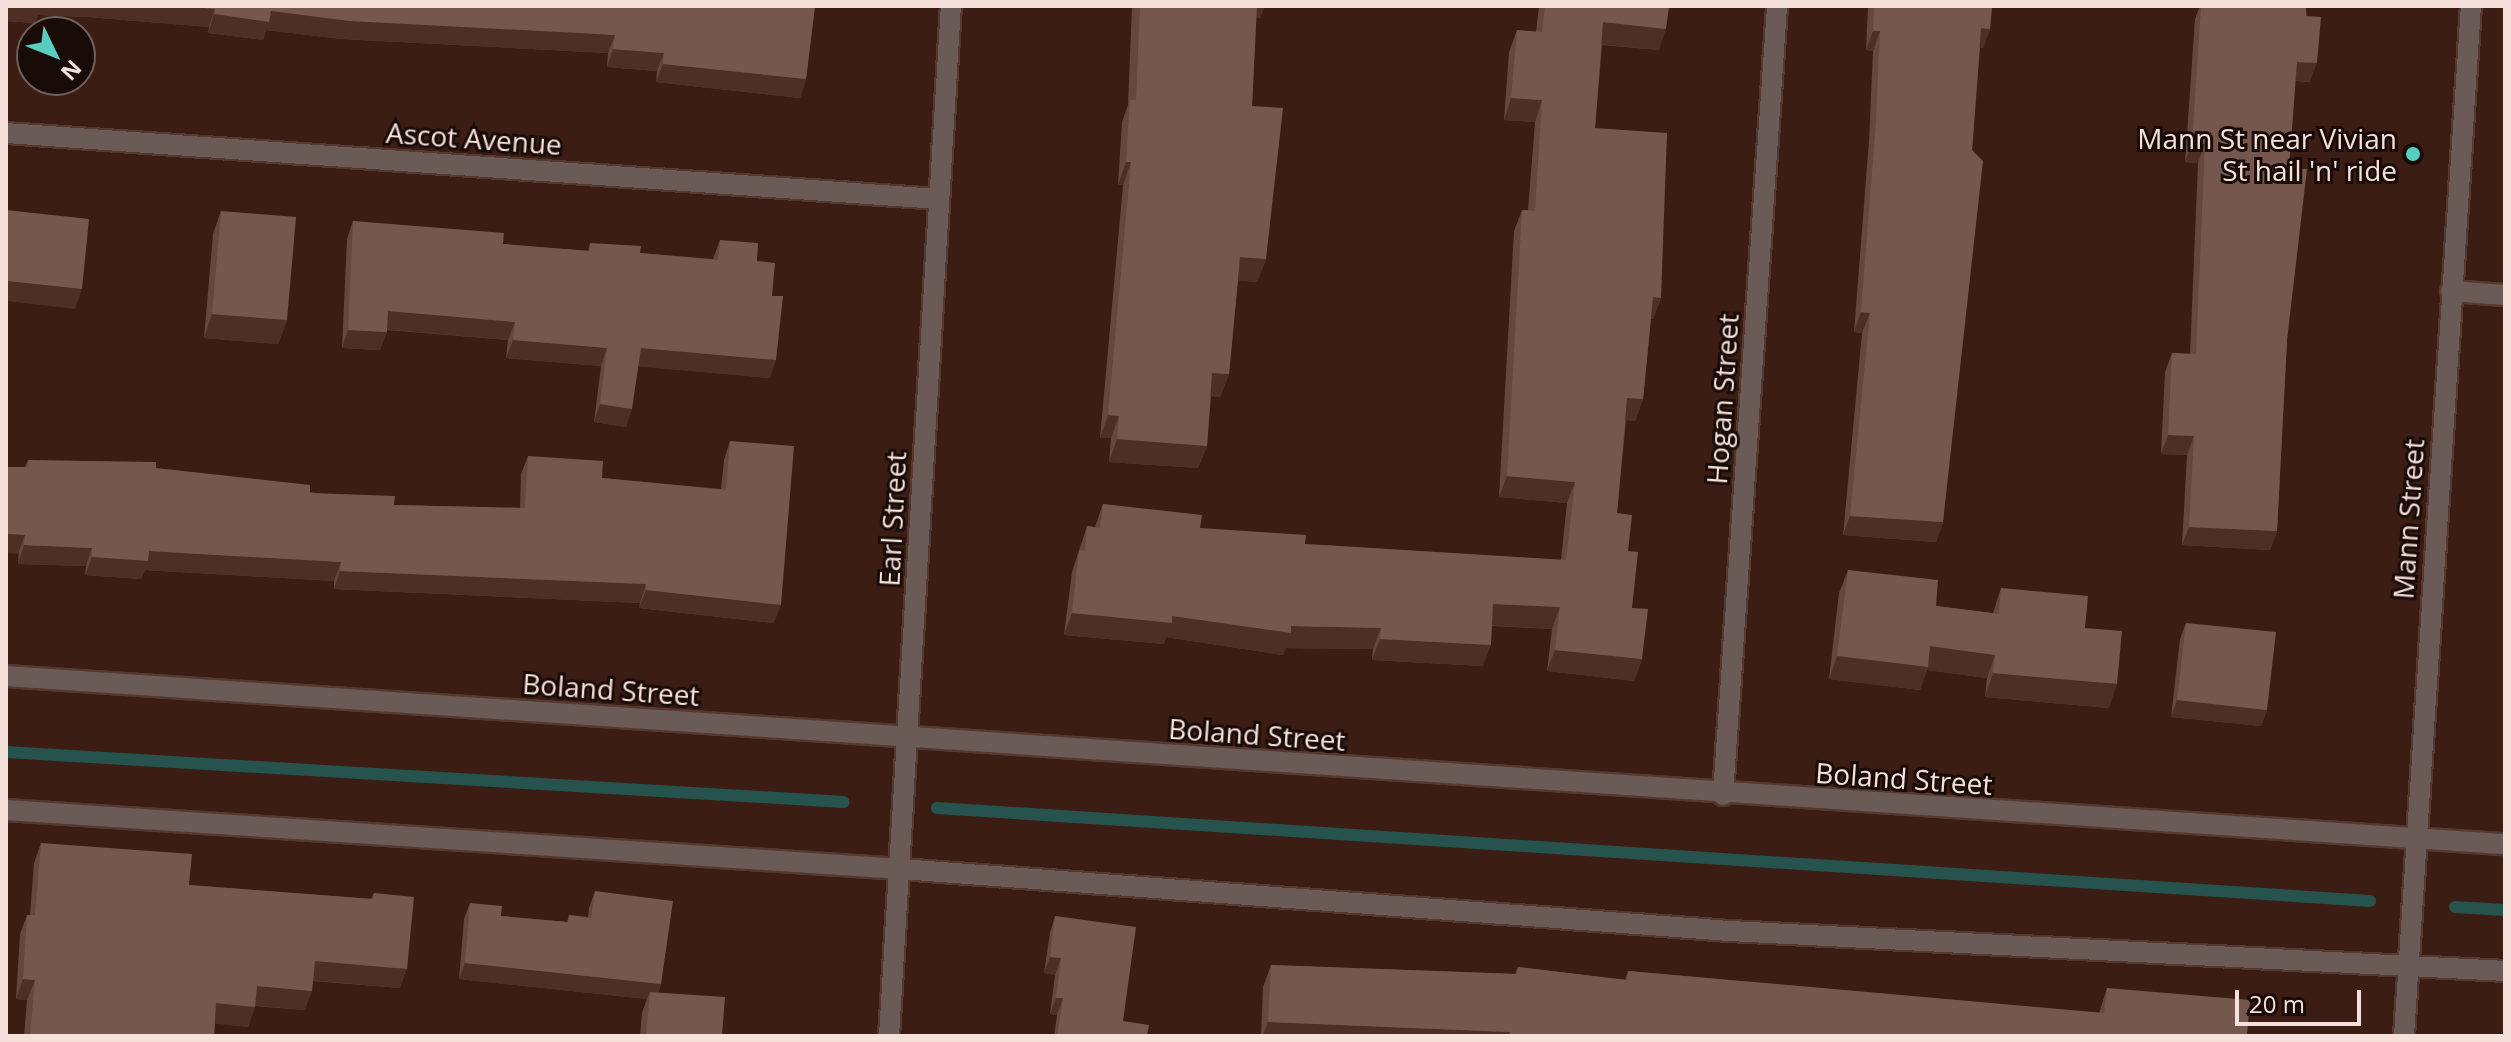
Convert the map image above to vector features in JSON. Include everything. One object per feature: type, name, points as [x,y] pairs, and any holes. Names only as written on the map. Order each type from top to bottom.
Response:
[{"type":"street","name":"Earl Street","points":[[889,1036],[951,6]]},
{"type":"street","name":"Hogan Street","points":[[1723,795],[1777,6]]},
{"type":"street","name":"Mann Street","points":[[2404,1036],[2414,838],[2471,6]]},
{"type":"street","name":"Ascot Avenue","points":[[6,133],[938,199]]},
{"type":"street","points":[[2451,291],[2505,295]]},
{"type":"street","name":"Boland Street","points":[[6,676],[1723,795],[2505,844]]},
{"type":"street","points":[[6,810],[901,869],[1730,931],[2505,971]]},
{"type":"building","points":[[181,6],[815,6],[806,79],[663,64],[664,53],[613,49],[615,35],[349,21],[271,11],[269,22],[214,14],[215,9]]},
{"type":"building","points":[[1140,6],[1257,6],[1252,106],[1283,108],[1266,259],[1240,257],[1229,374],[1212,373],[1207,446],[1117,439],[1119,416],[1108,415],[1131,162],[1126,162],[1130,100],[1136,100]]},
{"type":"building","points":[[1545,6],[1669,6],[1666,29],[1603,22],[1595,128],[1667,133],[1661,298],[1653,297],[1643,399],[1627,398],[1617,513],[1632,515],[1628,551],[1638,552],[1632,608],[1648,609],[1642,659],[1555,650],[1560,607],[1493,604],[1491,645],[1380,639],[1381,628],[1291,626],[1291,633],[1172,616],[1172,623],[1072,613],[1079,550],[1085,551],[1087,526],[1100,528],[1103,504],[1202,515],[1200,528],[1306,535],[1305,544],[1566,560],[1575,482],[1507,476],[1522,210],[1535,211],[1542,100],[1511,98],[1517,30],[1542,32]]},
{"type":"building","points":[[1874,6],[1992,6],[1990,29],[1981,28],[1972,150],[1983,161],[1943,522],[1850,516],[1870,313],[1861,312],[1880,31],[1873,31]]},
{"type":"building","points":[[2201,6],[2306,6],[2306,16],[2321,17],[2317,63],[2297,62],[2289,168],[2307,169],[2287,340],[2277,531],[2189,527],[2194,436],[2168,435],[2172,353],[2196,354],[2205,144],[2192,143]]},
{"type":"building","points":[[6,210],[89,219],[82,289],[6,281]]},
{"type":"building","points":[[221,211],[296,217],[287,320],[212,314]]},
{"type":"building","points":[[353,221],[504,233],[503,244],[590,251],[590,243],[641,246],[640,253],[718,260],[720,240],[758,243],[757,261],[775,263],[772,296],[783,296],[776,360],[641,348],[632,409],[600,404],[607,348],[513,340],[515,322],[388,311],[387,332],[348,330]]},
{"type":"building","points":[[730,441],[794,446],[781,605],[646,590],[646,584],[340,571],[341,562],[149,551],[148,561],[92,557],[92,548],[24,545],[25,535],[6,534],[6,467],[28,467],[28,460],[156,462],[156,468],[310,485],[310,493],[395,496],[394,505],[525,508],[528,456],[603,461],[602,478],[726,490]]},
{"type":"building","points":[[1848,570],[1938,580],[1936,606],[1999,614],[2001,588],[2088,596],[2085,628],[2122,631],[2117,684],[1993,673],[1995,655],[1930,646],[1928,667],[1837,656]]},
{"type":"building","points":[[2186,623],[2276,632],[2267,710],[2177,700]]},
{"type":"building","points":[[41,843],[192,854],[189,885],[373,899],[374,893],[414,897],[407,969],[315,961],[312,991],[257,986],[255,1007],[216,1003],[214,1036],[30,1036],[35,980],[23,979],[27,915],[35,915]]},
{"type":"building","points":[[595,891],[673,901],[661,984],[465,963],[470,903],[502,906],[501,916],[568,922],[569,915],[591,918]]},
{"type":"building","points":[[1055,916],[1136,927],[1123,1021],[1149,1025],[1147,1036],[1057,1036],[1063,998],[1056,998],[1061,958],[1050,957]]},
{"type":"building","points":[[1271,965],[1517,974],[1518,967],[1627,980],[1628,971],[2104,1013],[2107,988],[2250,1000],[2247,1036],[1509,1036],[1510,1032],[1268,1022]]},
{"type":"building","points":[[650,992],[725,997],[722,1036],[646,1036]]},
{"type":"waterway","points":[[6,752],[844,802]]},
{"type":"waterway","points":[[937,808],[2370,901]]},
{"type":"waterway","points":[[2455,907],[2505,910]]},
{"type":"place","name":"Mann St near Vivian St hail 'n' ride","points":[[2413,154]]}]
